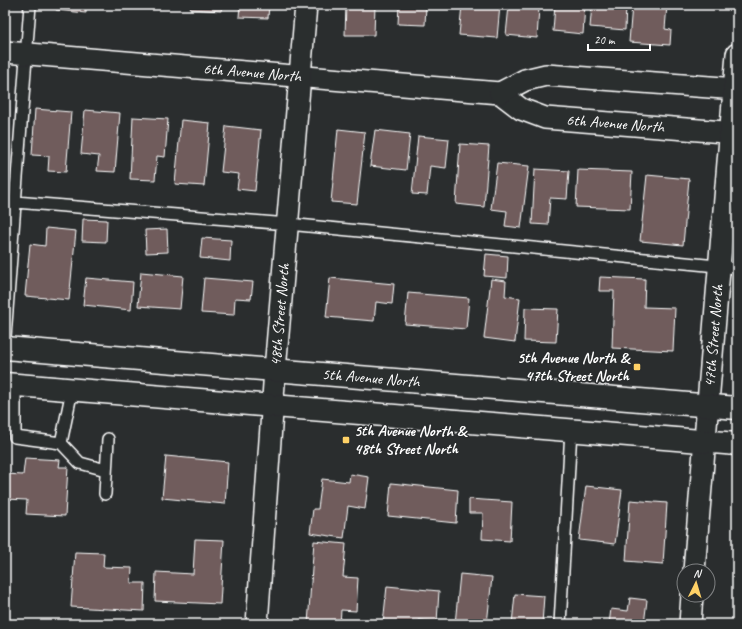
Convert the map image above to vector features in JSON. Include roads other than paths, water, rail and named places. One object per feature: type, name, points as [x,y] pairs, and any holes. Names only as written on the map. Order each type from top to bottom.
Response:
[{"type":"main road","name":"5th Avenue North","points":[[5,348],[737,408]]},
{"type":"main road","points":[[10,384],[737,444]]},
{"type":"street","name":"48th Street North","points":[[257,624],[275,370],[306,5]]},
{"type":"street","name":"6th Avenue North","points":[[5,52],[500,93],[521,108],[546,118],[733,132]]},
{"type":"street","name":"47th Street North","points":[[695,563],[709,405],[728,268],[737,54]]},
{"type":"street","points":[[500,93],[525,80],[546,75],[735,89]]},
{"type":"street","points":[[690,624],[691,603]]},
{"type":"lane","points":[[5,336],[30,5]]},
{"type":"lane","points":[[15,202],[288,224],[728,268]]},
{"type":"lane","points":[[10,384],[10,437],[61,443],[80,463],[106,470]]},
{"type":"lane","points":[[61,443],[72,390]]},
{"type":"lane","points":[[560,624],[572,430]]},
{"type":"lane","points":[[105,494],[108,439]]},
{"type":"place","name":"5th Avenue North & 47th Street North","points":[[637,367]]},
{"type":"place","name":"5th Avenue North & 48th Street North","points":[[346,440]]}]
